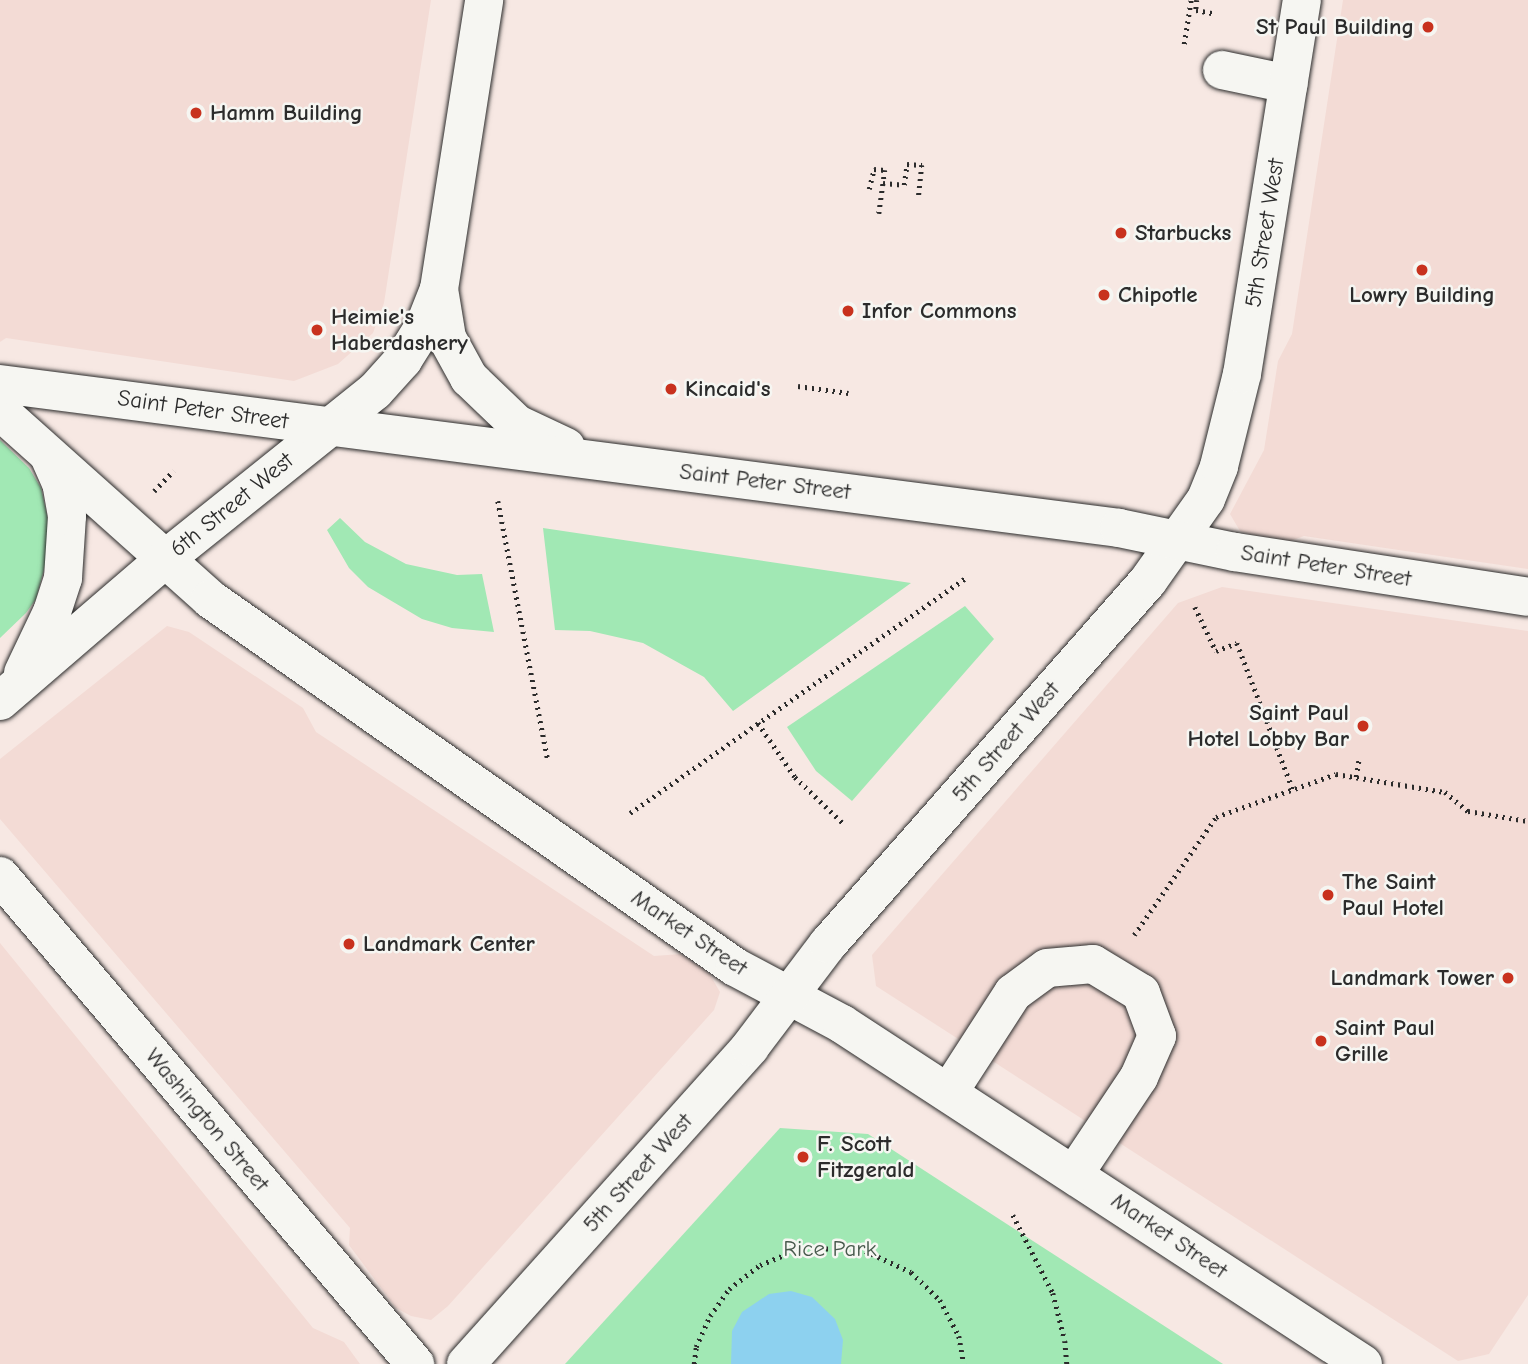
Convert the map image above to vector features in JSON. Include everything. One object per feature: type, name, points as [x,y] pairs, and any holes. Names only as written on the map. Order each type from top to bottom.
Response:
[{"type":"street","name":"6th Street West","points":[[8,694],[164,560],[375,391],[403,360],[424,327],[439,289],[484,0]]},
{"type":"street","name":"5th Street West","points":[[466,1364],[750,1047],[828,944],[1148,581],[1206,499],[1215,477],[1239,387],[1302,0]]},
{"type":"street","points":[[1222,70],[1289,84]]},
{"type":"street","points":[[439,289],[447,338],[469,378],[517,424],[595,460]]},
{"type":"street","name":"Saint Peter Street","points":[[0,384],[1119,528],[1235,552],[1528,597]]},
{"type":"street","name":"Market Street","points":[[0,411],[164,560],[218,605],[735,967],[842,1024],[1363,1364]]},
{"type":"street","name":"Market Street","points":[[8,694],[52,612],[64,579],[67,516],[61,483],[50,456]]},
{"type":"street","name":"Washington Street","points":[[0,876],[415,1364]]},
{"type":"street","points":[[949,1092],[1013,993],[1047,968],[1093,964],[1140,993],[1157,1036],[1139,1077],[1075,1174]]},
{"type":"path","points":[[1183,50],[1191,0]]},
{"type":"path","points":[[1189,11],[1216,14],[1196,10],[1197,0]]},
{"type":"path","points":[[883,183],[904,185],[907,164],[922,165],[919,196]]},
{"type":"path","points":[[870,189],[874,169],[885,170],[878,214]]},
{"type":"path","points":[[798,386],[849,393]]},
{"type":"path","points":[[498,501],[548,760]]},
{"type":"path","points":[[630,813],[964,578]]},
{"type":"path","points":[[1195,607],[1216,651],[1237,643],[1293,790]]},
{"type":"path","points":[[758,723],[795,777],[845,825]]},
{"type":"path","points":[[1356,777],[1359,758]]},
{"type":"path","points":[[1131,940],[1216,817],[1336,774],[1445,792],[1468,811],[1528,821]]},
{"type":"path","points":[[1013,1215],[1053,1293],[1065,1341],[1067,1364]]},
{"type":"path","points":[[694,1364],[696,1347],[710,1316],[729,1289],[760,1265],[798,1249],[859,1248],[911,1272],[940,1300],[959,1336],[964,1364]]},
{"type":"shaded area","name":"Hamm Building","points":[[0,0],[431,0],[384,303],[373,333],[338,364],[294,381],[6,338],[0,342]]},
{"type":"shaded area","points":[[1343,0],[1528,0],[1528,569],[1304,536],[1282,544],[1240,531],[1230,514],[1264,450],[1278,361],[1292,334]]},
{"type":"shaded area","points":[[1222,587],[1528,631],[1528,1295],[1489,1354],[1458,1361],[876,986],[872,955],[1178,603]]},
{"type":"shaded area","name":"Landmark Center","points":[[167,626],[189,632],[303,708],[316,732],[654,956],[681,954],[709,973],[720,992],[714,1010],[448,1306],[431,1320],[411,1316],[396,1308],[349,1245],[350,1228],[0,819],[0,759]]},
{"type":"shaded area","points":[[0,943],[313,1328],[344,1342],[360,1364],[0,1364]]},
{"type":"green space","points":[[0,440],[29,468],[41,488],[50,529],[50,547],[36,599],[26,613],[0,638]]},
{"type":"green space","points":[[340,518],[365,542],[406,564],[457,575],[482,574],[494,632],[452,628],[422,619],[368,587],[349,568],[327,530]]},
{"type":"green space","points":[[543,528],[911,583],[733,711],[704,677],[643,643],[590,631],[555,630]]},
{"type":"green space","points":[[965,606],[994,639],[852,801],[816,771],[787,727]]},
{"type":"green space","name":"Rice Park","points":[[780,1128],[868,1134],[1223,1364],[565,1364]]},
{"type":"water","points":[[791,1291],[812,1297],[835,1319],[843,1340],[841,1364],[731,1364],[732,1331],[742,1312],[769,1294]]},
{"type":"place","name":"St Paul Building","points":[[1428,27]]},
{"type":"place","name":"Hamm Building","points":[[196,113]]},
{"type":"place","name":"Starbucks","points":[[1121,233]]},
{"type":"place","name":"Lowry Building","points":[[1422,270]]},
{"type":"place","name":"Chipotle","points":[[1104,295]]},
{"type":"place","name":"Infor Commons","points":[[848,311]]},
{"type":"place","name":"Heimie's Haberdashery","points":[[317,330]]},
{"type":"place","name":"Kincaid's","points":[[671,389]]},
{"type":"place","name":"Saint Paul Hotel Lobby Bar","points":[[1363,726]]},
{"type":"place","name":"The Saint Paul Hotel","points":[[1328,895]]},
{"type":"place","name":"Landmark Center","points":[[349,944]]},
{"type":"place","name":"Landmark Tower","points":[[1508,978]]},
{"type":"place","name":"Saint Paul Grille","points":[[1321,1041]]},
{"type":"place","name":"F. Scott Fitzgerald","points":[[803,1157]]}]
